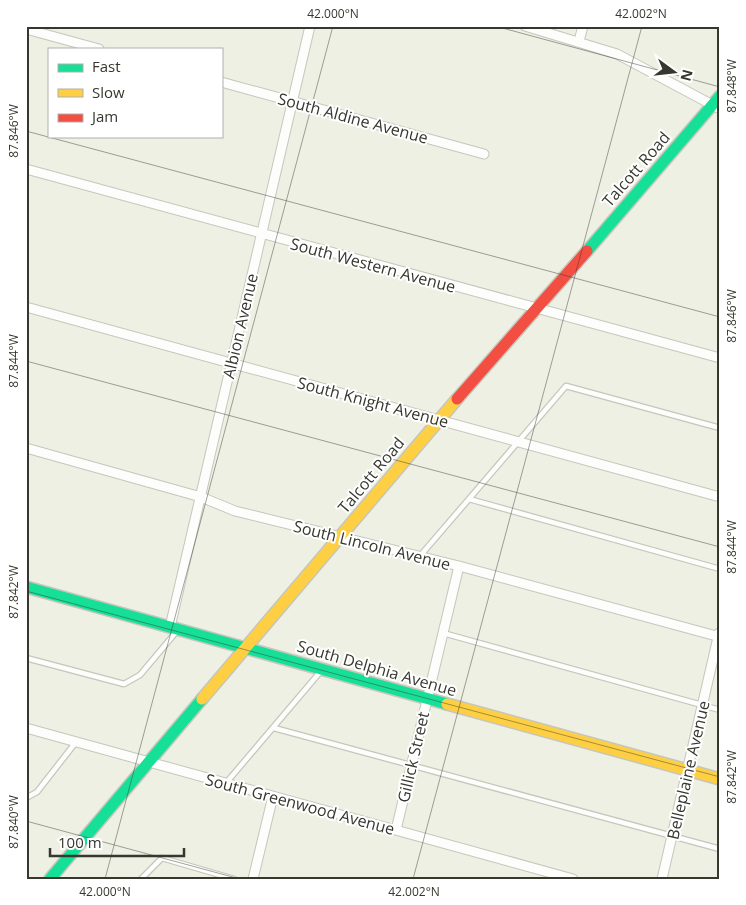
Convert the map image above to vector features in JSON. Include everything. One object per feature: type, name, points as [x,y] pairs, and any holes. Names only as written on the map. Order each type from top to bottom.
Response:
[{"type":"street","name":"Albion Avenue","points":[[174,628],[201,497],[310,26]]},
{"type":"street","points":[[525,26],[617,54],[717,103]]},
{"type":"street","points":[[579,41],[583,26]]},
{"type":"street","points":[[27,30],[95,48]]},
{"type":"street","name":"South Aldine Avenue","points":[[222,82],[484,154]]},
{"type":"street","name":"Talcott Road","points":[[50,879],[243,648],[340,537],[439,419],[717,103]]},
{"type":"street","name":"South Western Avenue","points":[[26,169],[536,310],[720,358]]},
{"type":"street","name":"South Knight Avenue","points":[[26,306],[231,365],[439,419],[720,498]]},
{"type":"street","name":"South Lincoln Avenue","points":[[26,448],[201,497],[235,511],[459,566],[719,635]]},
{"type":"street","name":"Gillick Street","points":[[396,830],[459,566]]},
{"type":"street","name":"South Delphia Avenue","points":[[26,587],[720,779]]},
{"type":"street","name":"Belleplaine Avenue","points":[[662,879],[719,635]]},
{"type":"street","name":"South Greenwood Avenue","points":[[26,728],[573,879]]},
{"type":"street","points":[[253,879],[272,796]]},
{"type":"lane","points":[[419,557],[566,386],[720,428]]},
{"type":"lane","points":[[469,499],[720,569]]},
{"type":"lane","points":[[26,658],[124,684],[140,675],[174,628]]},
{"type":"lane","points":[[443,633],[720,710]]},
{"type":"lane","points":[[226,783],[322,670]]},
{"type":"lane","points":[[274,728],[720,850]]},
{"type":"lane","points":[[26,798],[37,792],[76,742]]},
{"type":"lane","points":[[141,879],[162,858],[234,879]]},
{"type":"traffic: fast","points":[[587,251],[720,96]]},
{"type":"traffic: fast","points":[[26,587],[447,704]]},
{"type":"traffic: fast","points":[[50,879],[202,699]]},
{"type":"traffic: slow","points":[[202,699],[457,399]]},
{"type":"traffic: slow","points":[[447,704],[720,779]]},
{"type":"traffic: jam","points":[[457,399],[587,251]]}]
